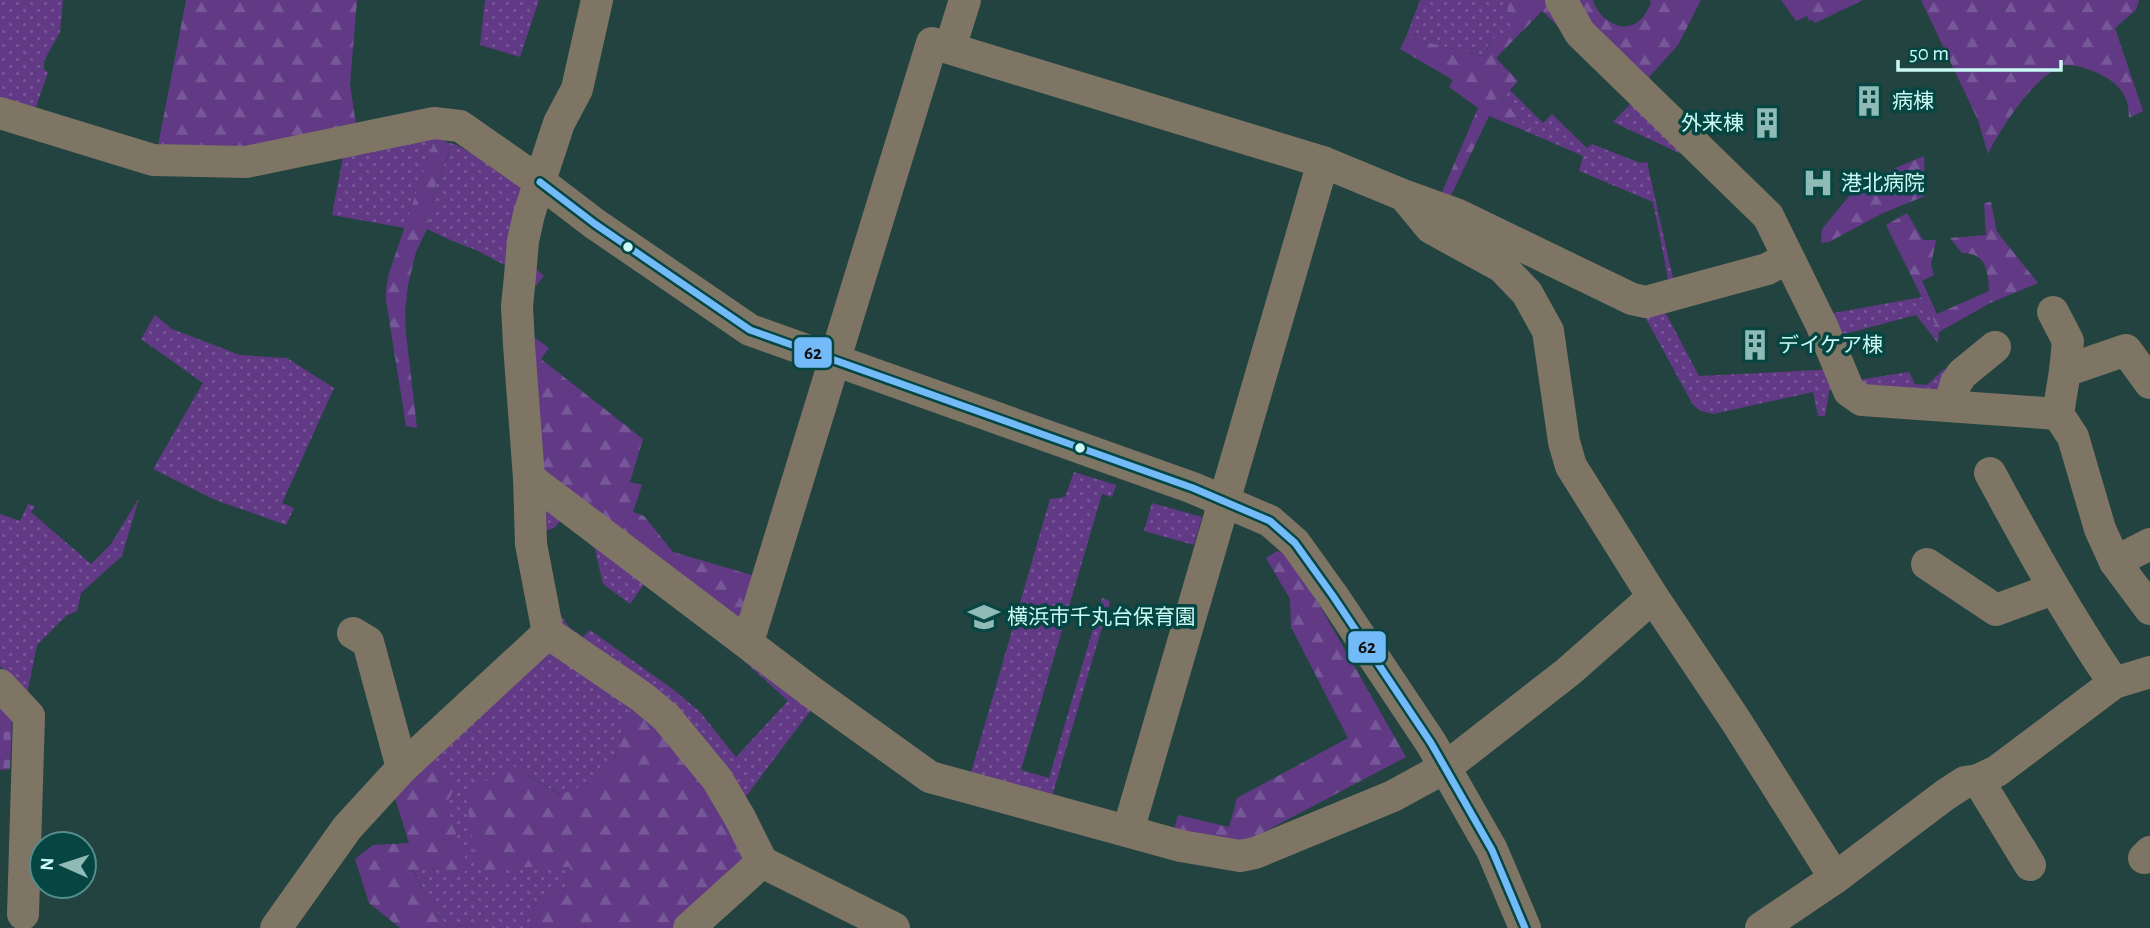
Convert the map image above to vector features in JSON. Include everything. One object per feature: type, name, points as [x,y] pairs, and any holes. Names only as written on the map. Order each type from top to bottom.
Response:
[{"type":"street","points":[[597,0],[577,89],[559,123],[529,214],[523,241],[517,306],[531,544],[548,633],[666,717],[717,779],[762,862],[894,928]]},
{"type":"street","points":[[950,48],[965,0]]},
{"type":"street","points":[[1561,0],[1580,33],[1768,216],[1822,326],[1849,391],[1862,400],[2058,414]]},
{"type":"street","points":[[748,642],[932,43],[1323,162],[1456,214],[1632,299],[1646,302],[1767,269],[1788,258]]},
{"type":"street","points":[[0,113],[153,160],[246,162],[434,123],[460,126],[595,224],[750,330],[1193,488],[1270,521],[1295,543],[1333,596],[1446,767],[1492,850],[1525,928]]},
{"type":"street","points":[[1128,831],[1323,162]]},
{"type":"street","points":[[1403,195],[1431,228],[1502,267],[1527,293],[1548,331],[1564,442],[1572,466],[1653,597],[1737,721],[1835,878]]},
{"type":"street","points":[[2053,312],[2068,341],[2058,414],[2073,437],[2100,529],[2115,562],[2150,608]]},
{"type":"street","points":[[1949,406],[1956,383],[1962,374],[1995,346]]},
{"type":"street","points":[[2065,371],[2138,346],[2150,383]]},
{"type":"street","points":[[1990,473],[2053,589],[2114,683]]},
{"type":"street","points":[[529,478],[813,693],[930,777],[1181,846],[1240,856],[1255,853],[1393,796],[1446,767],[1568,672],[1653,597]]},
{"type":"street","points":[[2115,562],[2150,544]]},
{"type":"street","points":[[1927,564],[1996,610],[2053,589]]},
{"type":"street","points":[[353,633],[368,642],[402,768]]},
{"type":"street","points":[[276,928],[347,828],[402,768],[548,633]]},
{"type":"street","points":[[1761,928],[1835,878],[1945,795],[1965,782],[1978,780],[1997,771],[2114,683],[2150,672]]},
{"type":"street","points":[[0,685],[29,716],[23,914]]},
{"type":"street","points":[[1978,780],[2030,865]]},
{"type":"street","points":[[689,928],[762,862]]},
{"type":"green space","points":[[0,0],[63,0],[60,32],[44,61],[44,70],[48,72],[32,119],[0,108]]},
{"type":"green space","points":[[186,0],[357,0],[350,84],[357,132],[235,155],[157,151]]},
{"type":"green space","points":[[485,0],[539,0],[520,57],[480,45]]},
{"type":"green space","points":[[1420,0],[1510,0],[1507,8],[1516,22],[1512,31],[1488,45],[1486,57],[1406,37]]},
{"type":"green space","points":[[1510,0],[1552,0],[1570,38],[1542,11],[1496,58],[1518,81],[1503,98],[1530,133],[1489,116],[1445,208],[1437,204],[1478,108],[1449,87],[1453,80],[1400,49],[1406,37],[1486,57],[1491,42],[1511,31],[1515,23],[1507,8]]},
{"type":"green space","points":[[1566,0],[1593,0],[1606,19],[1613,24],[1628,26],[1636,24],[1643,16],[1651,3],[1650,0],[1701,0],[1678,45],[1641,86]]},
{"type":"green space","points":[[1781,0],[1863,0],[1815,23],[1809,21],[1807,16],[1796,21]]},
{"type":"green space","points":[[1921,0],[2139,0],[2136,10],[2115,28],[2143,111],[2129,118],[2124,95],[2113,82],[2087,69],[2066,65],[2055,69],[2032,89],[2001,130],[1988,154],[1978,120]]},
{"type":"green space","points":[[1509,89],[1543,123],[1552,114],[1587,148],[1592,144],[1640,163],[1647,162],[1676,292],[1671,294],[1653,202],[1579,171],[1583,156],[1530,133],[1503,98]]},
{"type":"green space","points":[[1635,99],[1689,150],[1679,153],[1613,122]]},
{"type":"green space","points":[[436,135],[405,228],[332,215],[345,146]]},
{"type":"green space","points":[[436,135],[446,142],[450,151],[436,183],[427,229],[416,252],[405,312],[417,428],[406,426],[386,288]]},
{"type":"green space","points":[[446,142],[457,145],[532,187],[513,267],[427,229],[436,183],[450,152]]},
{"type":"green space","points":[[1924,156],[1925,196],[1883,213],[1829,242],[1821,243],[1822,229],[1860,183]]},
{"type":"green space","points":[[1991,202],[1997,232],[2038,283],[1990,303],[1939,332],[1886,225],[1907,213],[1923,240],[1936,240],[1931,265],[1934,275],[1922,281],[1937,314],[1989,291],[1988,276],[1981,259],[1962,253],[1950,238],[1986,235],[1984,203]]},
{"type":"green space","points":[[527,260],[544,276],[531,292],[534,337],[549,348],[541,359],[643,439],[630,482],[642,485],[633,512],[644,516],[673,552],[755,576],[743,620],[535,474]]},
{"type":"green space","points":[[1922,297],[1939,332],[1938,343],[1916,315],[1848,333],[1847,348],[1823,315]]},
{"type":"green space","points":[[1663,308],[1699,376],[1837,369],[1838,374],[1829,392],[1825,416],[1818,416],[1813,392],[1713,414],[1701,411],[1693,405],[1644,315]]},
{"type":"green space","points":[[155,315],[172,329],[240,355],[287,358],[334,388],[282,503],[294,508],[286,525],[213,499],[153,469],[203,383],[141,339]]},
{"type":"green space","points":[[1945,368],[1949,378],[1936,395],[1864,393],[1857,380],[1909,372],[1915,384],[1927,385]]},
{"type":"green space","points":[[1074,472],[1116,485],[1112,497],[1102,494],[1021,770],[1049,778],[1102,598],[1110,601],[1052,796],[970,776],[1050,499],[1065,497]]},
{"type":"green space","points":[[139,498],[122,556],[81,593],[77,611],[66,616],[37,645],[27,694],[0,666],[0,514],[20,521],[28,504],[35,506],[31,512],[91,564],[111,544]]},
{"type":"green space","points":[[536,500],[563,518],[554,528],[541,532],[559,613],[569,627],[583,637],[590,630],[674,690],[700,712],[736,757],[788,701],[722,641],[728,635],[814,706],[744,799],[713,752],[676,710],[575,638],[559,620],[543,573]]},
{"type":"green space","points":[[1152,503],[1202,517],[1194,545],[1144,531]]},
{"type":"green space","points":[[579,534],[647,580],[630,604],[603,584],[595,549]]},
{"type":"green space","points":[[1277,551],[1292,557],[1406,757],[1247,841],[1173,833],[1178,815],[1229,827],[1237,798],[1348,738],[1291,627],[1290,599],[1266,558]]},
{"type":"green space","points":[[547,649],[632,700],[613,765],[596,780],[561,795],[509,764],[507,867],[570,867],[565,889],[547,893],[538,899],[531,928],[447,926],[430,903],[413,870],[438,868],[427,762]]},
{"type":"green space","points":[[632,700],[668,729],[751,856],[682,928],[531,928],[538,899],[547,893],[565,889],[570,867],[507,867],[501,881],[482,871],[473,844],[466,795],[509,764],[560,795],[596,780],[613,765]]},
{"type":"green space","points":[[0,707],[12,720],[10,769],[0,770]]},
{"type":"green space","points":[[427,762],[456,786],[445,806],[470,870],[450,875],[438,868],[413,871],[430,903],[447,926],[479,925],[481,928],[400,928],[369,903],[355,859],[373,845],[409,843],[393,792]]},
{"type":"transit line","name":"62","points":[[540,182],[595,224],[750,330],[1193,488],[1270,521],[1295,543],[1431,743],[1492,850],[1525,928]]},
{"type":"place","name":"病棟","points":[[1869,101]]},
{"type":"place","name":"外来棟","points":[[1767,123]]},
{"type":"place","name":"港北病院","points":[[1818,183]]},
{"type":"place","name":"デイケア棟","points":[[1755,345]]},
{"type":"place","name":"横浜市千丸台保育園","points":[[984,617]]}]
